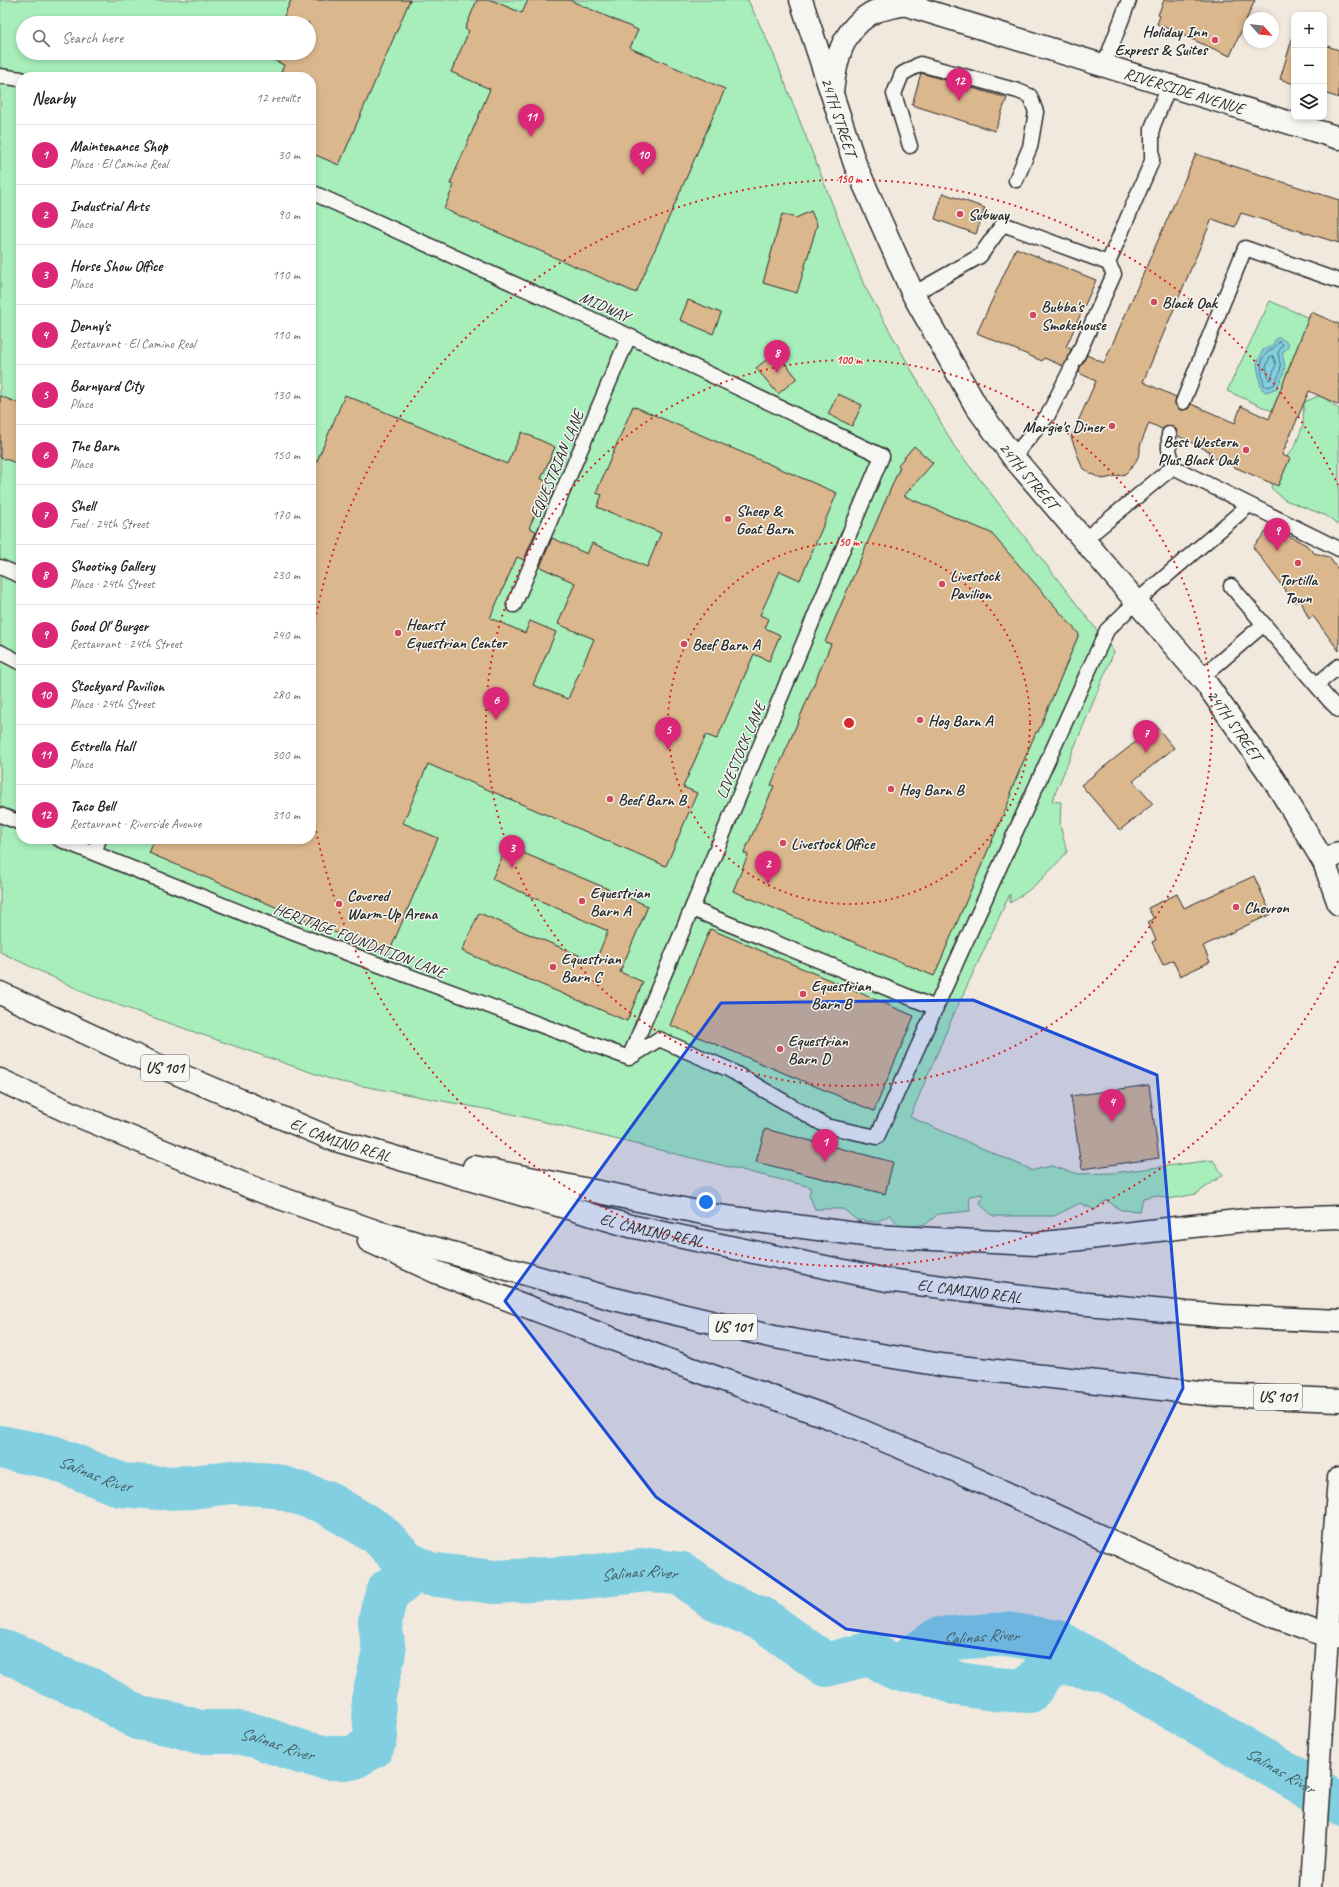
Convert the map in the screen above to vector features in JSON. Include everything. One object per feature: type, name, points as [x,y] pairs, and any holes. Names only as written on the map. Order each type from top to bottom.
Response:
[{"type":"main road","name":"24TH STREET","points":[[801,0],[855,164],[913,294],[976,406],[1013,457],[1201,678],[1332,858],[1339,904]]},
{"type":"main road","points":[[832,96],[836,59],[849,33],[870,13],[898,2]]},
{"type":"main road","name":"RIVERSIDE AVENUE","points":[[898,2],[1339,138]]},
{"type":"main road","name":"EL CAMINO REAL","points":[[0,993],[131,1054],[332,1139],[630,1226],[887,1280],[1054,1301],[1221,1316],[1339,1321]]},
{"type":"main road","name":"US 101","points":[[0,1080],[69,1112],[263,1192],[400,1238],[610,1298],[774,1337],[941,1365],[1217,1395],[1339,1400]]},
{"type":"main road","points":[[332,1139],[718,1216],[872,1236],[1036,1244],[1246,1220],[1339,1217]]},
{"type":"main road","points":[[263,1192],[436,1272],[684,1366],[831,1418],[969,1476],[1276,1617],[1333,1635]]},
{"type":"main road","points":[[1311,1887],[1333,1635],[1333,1555],[1339,1478]]},
{"type":"lane","points":[[1104,66],[1129,0]]},
{"type":"lane","points":[[910,146],[894,94],[902,74],[920,64],[1018,91],[1030,96],[1036,112],[1030,147],[1016,180]]},
{"type":"lane","points":[[0,76],[16,78]]},
{"type":"lane","points":[[1108,263],[1152,160],[1152,128],[1169,86]]},
{"type":"lane","name":"MIDWAY","points":[[316,194],[629,336],[882,456]]},
{"type":"lane","points":[[913,294],[980,256],[1003,224],[1108,263],[1114,274],[1074,363],[1048,415],[1013,457]]},
{"type":"lane","points":[[1183,402],[1244,248],[1339,281]]},
{"type":"lane","name":"EQUESTRIAN LANE","points":[[514,604],[629,336]]},
{"type":"lane","points":[[1169,434],[1169,449],[1173,467]]},
{"type":"lane","name":"LIVESTOCK LANE","points":[[629,1058],[882,456]]},
{"type":"lane","points":[[1173,467],[1339,549]]},
{"type":"lane","points":[[1084,540],[1173,467]]},
{"type":"lane","points":[[629,1058],[659,1039],[728,1069],[826,1126],[877,1137],[1107,630],[1137,601],[1249,505]]},
{"type":"lane","points":[[0,567],[16,574]]},
{"type":"lane","points":[[1231,586],[1339,710]]},
{"type":"lane","points":[[1201,678],[1264,624]]},
{"type":"lane","points":[[0,652],[16,660]]},
{"type":"lane","points":[[1316,685],[1339,666]]},
{"type":"lane","points":[[0,815],[16,822]]},
{"type":"lane","name":"HERITAGE FOUNDATION LANE","points":[[72,844],[272,925],[629,1058]]},
{"type":"lane","points":[[94,853],[97,844]]},
{"type":"lane","points":[[692,909],[936,1008]]},
{"type":"highlighted area","points":[[973,1000],[1157,1075],[1183,1388],[1050,1658],[846,1629],[656,1497],[505,1301],[721,1003]]},
{"type":"green space","points":[[0,0],[748,0],[774,55],[864,285],[954,446],[1114,652],[1052,801],[1061,802],[1060,825],[1067,852],[1041,880],[1010,903],[1010,894],[953,1016],[910,1117],[1030,1169],[1030,1171],[1051,1166],[1079,1174],[1113,1173],[1213,1160],[1223,1175],[1196,1194],[1169,1199],[1155,1195],[1143,1198],[1140,1211],[1121,1210],[1106,1200],[1095,1210],[1080,1203],[1054,1216],[993,1216],[980,1204],[983,1194],[969,1196],[970,1211],[938,1214],[926,1224],[902,1228],[890,1215],[876,1222],[857,1220],[843,1209],[815,1209],[809,1195],[811,1187],[512,1114],[336,1081],[90,995],[0,952]]},
{"type":"green space","points":[[1270,301],[1309,318],[1272,411],[1227,391]]},
{"type":"green space","points":[[1321,395],[1339,409],[1339,525],[1327,516],[1285,500],[1271,488],[1276,470],[1295,446],[1303,425],[1304,402]]},
{"type":"water","points":[[1279,337],[1288,343],[1288,347],[1282,353],[1284,371],[1277,388],[1266,392],[1261,388],[1257,364],[1263,350],[1272,346]]},
{"type":"building","points":[[291,0],[410,0],[339,165],[316,155],[316,72],[281,72],[284,65],[273,60],[316,60],[316,16],[284,16]]},
{"type":"building","points":[[477,0],[491,0],[522,13],[528,0],[569,0],[638,30],[630,48],[725,89],[636,293],[444,209],[454,185],[450,184],[490,89],[451,72],[469,31],[465,29]]},
{"type":"building","name":"Holiday Inn Express & Suites","points":[[1164,0],[1255,0],[1250,12],[1243,12],[1243,27],[1230,56],[1157,24],[1160,16],[1158,15]]},
{"type":"building","points":[[1291,43],[1291,83],[1280,79]]},
{"type":"building","points":[[1327,46],[1339,50],[1339,98],[1327,94]]},
{"type":"building","points":[[921,73],[1007,98],[995,131],[912,105]]},
{"type":"building","points":[[1196,154],[1339,200],[1339,243],[1241,213],[1235,227],[1212,219],[1143,382],[1176,397],[1175,404],[1180,410],[1188,409],[1191,404],[1235,423],[1241,406],[1269,419],[1311,312],[1339,324],[1339,405],[1309,391],[1282,455],[1290,458],[1278,486],[1209,456],[1209,451],[1178,436],[1176,429],[1169,426],[1162,429],[1149,423],[1140,446],[1140,453],[1134,465],[1125,474],[1103,479],[1091,474],[1082,467],[1071,437],[1096,381],[1079,373],[1080,366],[1087,355],[1104,363]]},
{"type":"building","name":"Subway","points":[[943,193],[985,208],[976,234],[935,219]]},
{"type":"building","points":[[811,211],[817,225],[797,293],[763,283],[782,214],[796,218]]},
{"type":"building","name":"Bubba's Smokehouse","points":[[1016,248],[1096,280],[1066,347],[1071,349],[1068,360],[1063,366],[1044,358],[1042,361],[977,333]]},
{"type":"building","points":[[688,300],[721,313],[713,334],[680,320]]},
{"type":"building","points":[[776,352],[797,378],[778,394],[756,368]]},
{"type":"building","points":[[838,394],[862,405],[852,426],[828,414]]},
{"type":"building","points":[[345,395],[507,464],[522,432],[555,447],[541,479],[549,482],[529,528],[536,531],[524,560],[517,557],[490,618],[525,633],[530,621],[556,632],[533,685],[568,699],[594,639],[558,624],[575,583],[540,567],[552,538],[587,554],[592,543],[647,567],[661,533],[597,507],[602,495],[596,493],[633,406],[837,493],[800,580],[780,571],[760,615],[769,619],[765,628],[780,635],[769,661],[754,654],[717,739],[706,735],[683,787],[697,793],[666,866],[428,764],[403,823],[438,838],[388,955],[149,853],[153,844],[316,844],[316,463]]},
{"type":"building","points":[[0,396],[16,402],[16,463],[0,457]]},
{"type":"building","points":[[914,446],[933,463],[904,496],[991,533],[1079,634],[1038,732],[1036,732],[1010,793],[1012,794],[934,976],[733,891],[748,855],[744,853],[774,786],[771,785],[831,644],[825,642],[900,467],[898,465]]},
{"type":"building","points":[[1271,526],[1306,545],[1314,553],[1329,557],[1339,571],[1339,651],[1313,616],[1309,619],[1300,599],[1294,602],[1253,547]]},
{"type":"building","points":[[1156,726],[1174,748],[1133,781],[1153,804],[1120,830],[1081,785]]},
{"type":"building","points":[[507,846],[648,906],[620,972],[643,982],[627,1021],[462,951],[479,913],[595,962],[608,931],[492,879]]},
{"type":"building","points":[[1254,876],[1271,914],[1203,946],[1210,962],[1180,976],[1173,960],[1163,965],[1152,942],[1156,940],[1148,922],[1154,919],[1148,908],[1177,894],[1184,908]]},
{"type":"building","points":[[710,929],[914,1016],[874,1111],[670,1025]]},
{"type":"building","points":[[1149,1085],[1159,1158],[1082,1169],[1071,1096]]},
{"type":"building","points":[[765,1129],[893,1162],[885,1194],[756,1162]]},
{"type":"waterway","name":"Salinas River","points":[[0,1447],[52,1457],[121,1485],[160,1488],[192,1487],[231,1482],[274,1485],[325,1502],[378,1533],[407,1563],[429,1574],[494,1582],[585,1577],[650,1570],[682,1574],[715,1599],[764,1620],[826,1665],[871,1653],[896,1669],[939,1639],[1006,1634],[1058,1642],[1339,1804]]},
{"type":"waterway","name":"Salinas River","points":[[0,1651],[20,1657],[51,1675],[89,1689],[138,1718],[173,1724],[199,1732],[232,1732],[256,1736],[301,1752],[328,1758],[352,1758],[372,1747],[376,1737],[373,1700],[384,1652],[380,1622],[388,1591],[402,1581],[407,1563]]},
{"type":"waterway","points":[[896,1669],[925,1671],[958,1684],[994,1689],[1029,1691],[1047,1667],[1065,1663],[1102,1669]]},
{"type":"place","name":"Holiday Inn Express & Suites","points":[[1215,40]]},
{"type":"place","name":"Taco Bell","points":[[959,101]]},
{"type":"place","name":"Estrella Hall","points":[[531,137]]},
{"type":"place","name":"Stockyard Pavilion","points":[[643,175]]},
{"type":"place","name":"Subway","points":[[960,214]]},
{"type":"place","name":"Black Oak","points":[[1154,302]]},
{"type":"place","name":"Bubba's Smokehouse","points":[[1033,315]]},
{"type":"place","name":"Shooting Gallery","points":[[777,373]]},
{"type":"place","name":"Margie's Diner","points":[[1112,426]]},
{"type":"place","name":"Best Western Plus Black Oak","points":[[1246,450]]},
{"type":"place","name":"Sheep & Goat Barn","points":[[728,519]]},
{"type":"place","name":"Good Ol' Burger","points":[[1277,551]]},
{"type":"place","name":"Tortilla Town","points":[[1298,563]]},
{"type":"place","name":"Livestock Pavilion","points":[[942,584]]},
{"type":"place","name":"Hearst Equestrian Center","points":[[398,633]]},
{"type":"place","name":"Beef Barn A","points":[[684,644]]},
{"type":"place","name":"The Barn","points":[[496,720]]},
{"type":"place","name":"Hog Barn A","points":[[920,720]]},
{"type":"place","name":"Barnyard City","points":[[668,750]]},
{"type":"place","name":"Shell","points":[[1146,753]]},
{"type":"place","name":"Hog Barn B","points":[[891,789]]},
{"type":"place","name":"Beef Barn B","points":[[610,799]]},
{"type":"place","name":"Livestock Office","points":[[783,843]]},
{"type":"place","name":"Horse Show Office","points":[[512,868]]},
{"type":"place","name":"Industrial Arts","points":[[768,884]]},
{"type":"place","name":"Equestrian Barn A","points":[[582,901]]},
{"type":"place","name":"Covered Warm-Up Arena","points":[[339,904]]},
{"type":"place","name":"Chevron","points":[[1236,907]]},
{"type":"place","name":"Equestrian Barn C","points":[[553,967]]},
{"type":"place","name":"Equestrian Barn B","points":[[803,994]]},
{"type":"place","name":"Equestrian Barn D","points":[[780,1049]]},
{"type":"place","name":"Denny's","points":[[1112,1122]]},
{"type":"place","name":"Maintenance Shop","points":[[825,1162]]}]
